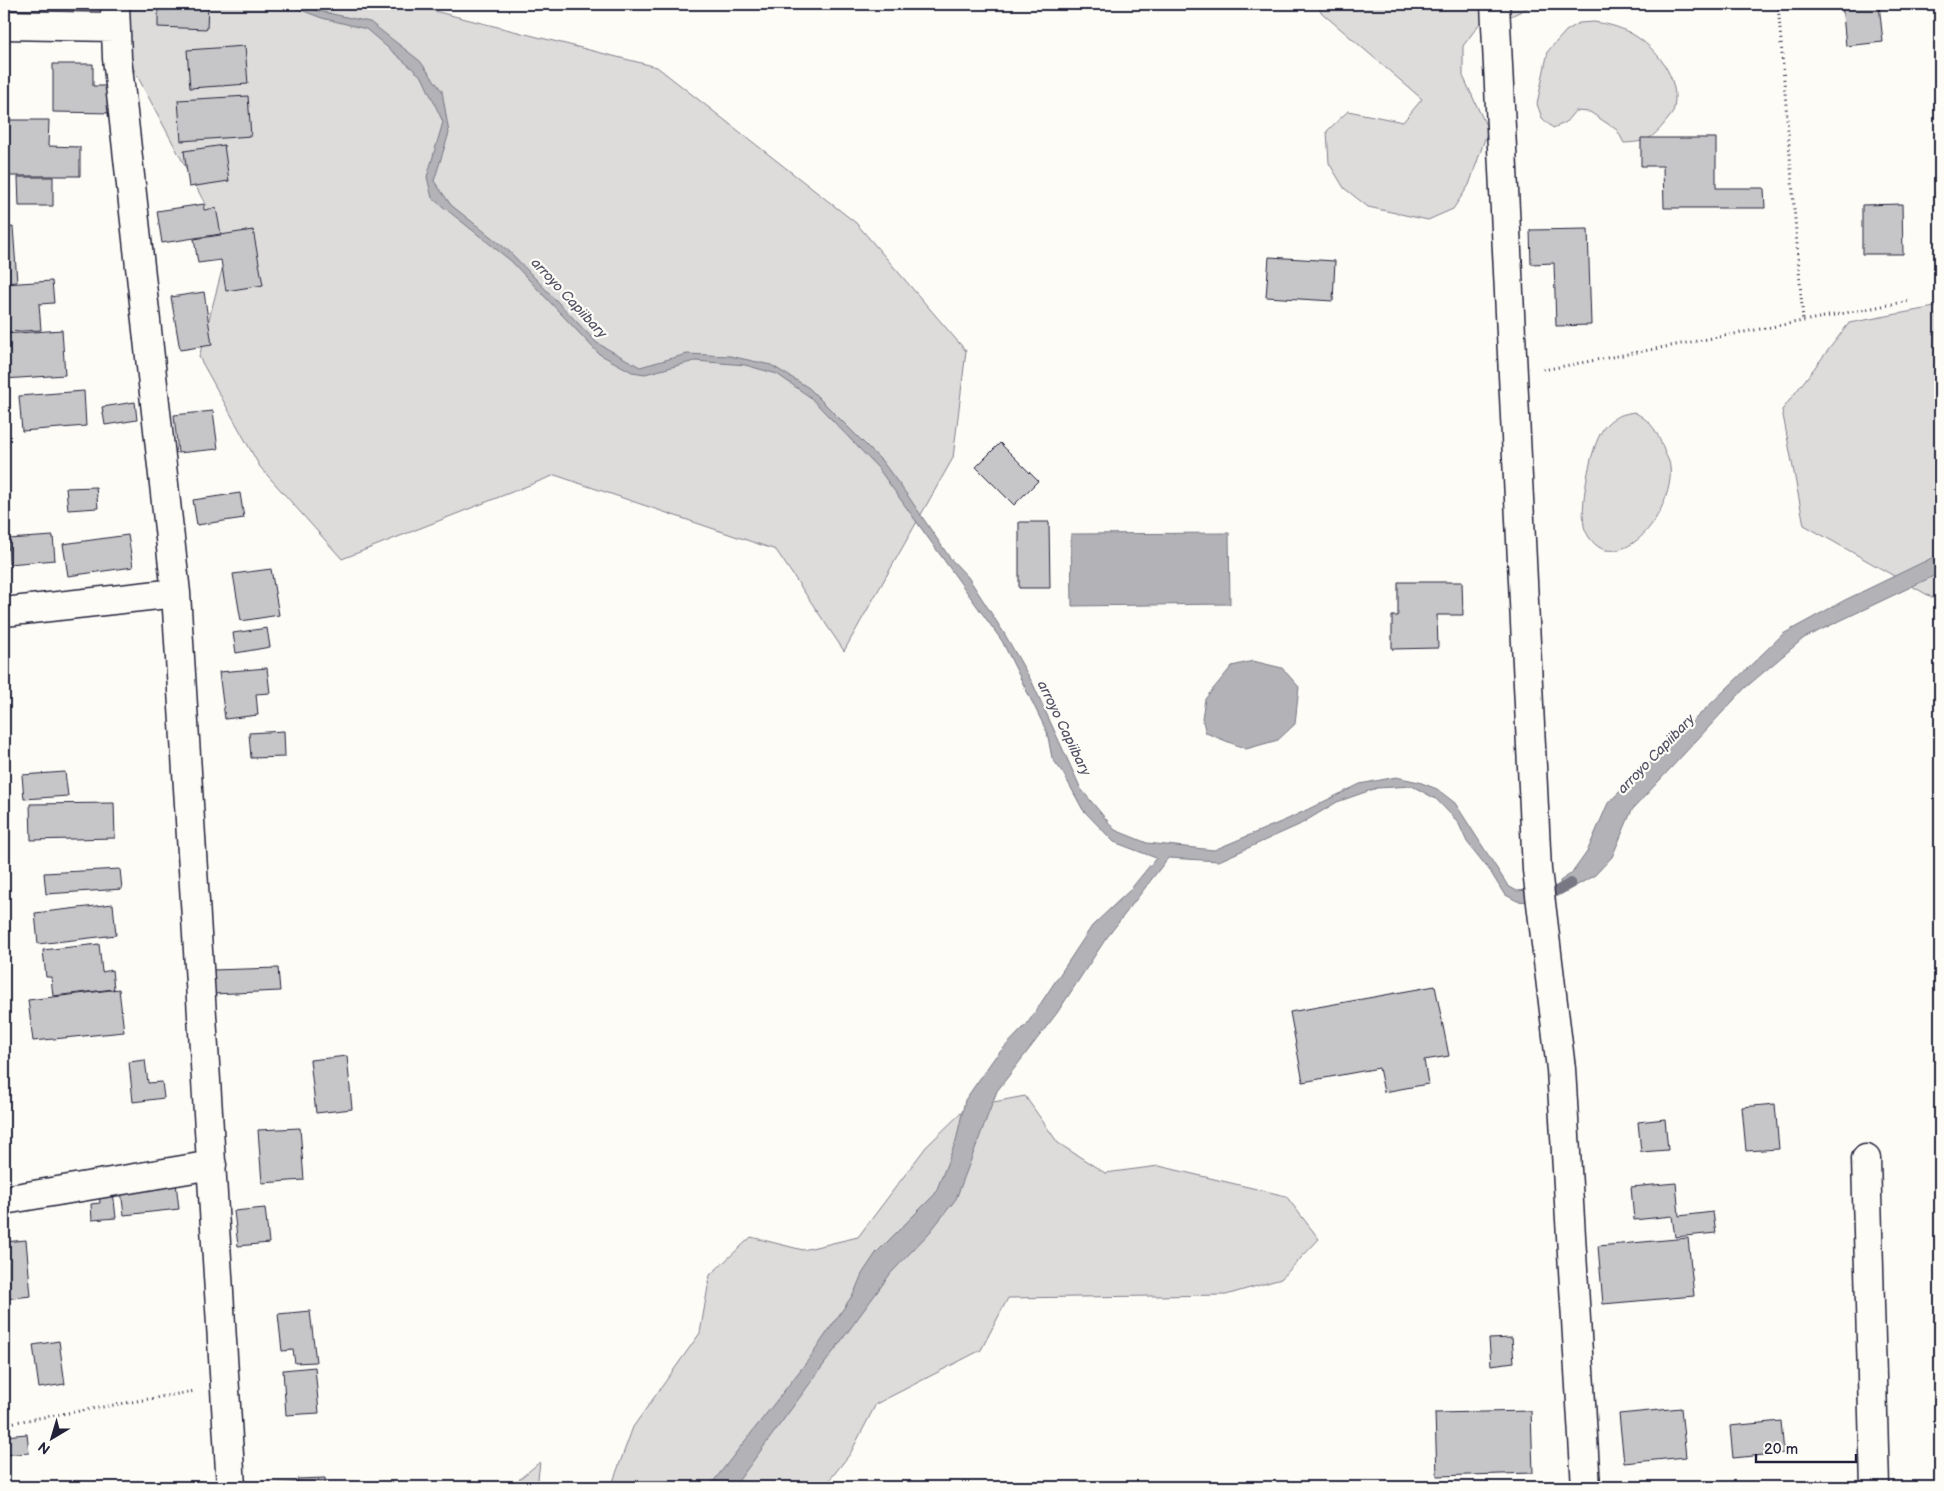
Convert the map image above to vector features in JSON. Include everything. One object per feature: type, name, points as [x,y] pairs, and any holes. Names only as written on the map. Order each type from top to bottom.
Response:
[{"type":"street","points":[[1495,4],[1537,870],[1561,1069],[1586,1487]]},
{"type":"street","points":[[4,25],[115,15],[176,593],[231,1487]]},
{"type":"street","points":[[4,612],[176,593]]},
{"type":"street","points":[[1866,1159],[1875,1487]]},
{"type":"street","points":[[4,1200],[212,1165]]},
{"type":"path","points":[[1778,4],[1803,320]]},
{"type":"path","points":[[1513,375],[1909,301]]},
{"type":"path","points":[[4,1424],[226,1386]]},
{"type":"shaded area","points":[[125,4],[423,4],[434,11],[657,67],[856,223],[966,351],[953,458],[844,651],[776,550],[555,475],[342,559],[260,467],[199,357],[228,247],[115,34]]},
{"type":"shaded area","points":[[285,4],[299,4],[318,11],[370,22],[420,61],[442,91],[449,133],[434,181],[451,205],[510,252],[597,343],[640,367],[687,354],[730,356],[771,365],[809,388],[882,461],[950,558],[968,577],[1004,633],[1032,682],[1081,789],[1115,830],[1147,843],[1214,850],[1288,819],[1360,784],[1396,777],[1419,782],[1437,789],[1455,803],[1508,886],[1517,891],[1528,890],[1529,902],[1517,901],[1504,894],[1490,871],[1467,842],[1458,822],[1436,799],[1412,786],[1377,788],[1337,802],[1299,825],[1219,861],[1168,858],[1105,940],[1057,1013],[997,1091],[956,1199],[930,1232],[891,1273],[734,1487],[709,1487],[809,1359],[854,1293],[862,1274],[876,1253],[935,1194],[956,1141],[965,1100],[995,1057],[1027,1024],[1092,926],[1130,890],[1156,858],[1114,842],[1083,810],[1063,773],[1052,758],[1047,732],[1002,641],[878,468],[810,397],[777,374],[745,365],[695,361],[645,374],[632,372],[599,354],[511,261],[432,198],[427,177],[443,122],[422,77],[366,29],[322,18]]},
{"type":"shaded area","points":[[1315,4],[1536,4],[1509,17],[1480,23],[1463,46],[1463,76],[1488,130],[1469,185],[1453,209],[1428,220],[1368,207],[1344,188],[1329,163],[1327,131],[1348,111],[1403,122],[1422,99],[1322,13]]},
{"type":"shaded area","points":[[1594,22],[1627,31],[1646,43],[1661,60],[1672,79],[1675,101],[1673,112],[1659,129],[1647,139],[1624,143],[1617,130],[1590,112],[1575,111],[1565,123],[1553,128],[1542,118],[1537,104],[1548,51],[1566,31],[1579,23]]},
{"type":"shaded area","points":[[1940,306],[1940,602],[1804,525],[1782,410],[1849,323]]},
{"type":"shaded area","points":[[1634,412],[1646,420],[1657,434],[1670,463],[1670,480],[1661,508],[1643,535],[1632,544],[1619,549],[1606,550],[1598,547],[1592,541],[1584,526],[1585,488],[1588,472],[1596,443],[1607,424],[1619,416]]},
{"type":"shaded area","points":[[1229,533],[1230,604],[1072,606],[1071,534]]},
{"type":"shaded area","points":[[1940,554],[1940,573],[1804,638],[1745,688],[1632,810],[1612,857],[1595,875],[1560,895],[1560,881],[1572,873],[1587,852],[1608,803],[1783,634],[1845,600]]},
{"type":"shaded area","points":[[1253,661],[1282,668],[1299,687],[1295,724],[1278,740],[1246,749],[1206,733],[1202,718],[1205,699],[1232,666]]},
{"type":"shaded area","points":[[1025,1096],[1058,1143],[1105,1173],[1159,1166],[1286,1196],[1319,1239],[1281,1279],[1226,1295],[1008,1298],[981,1350],[876,1404],[850,1454],[824,1487],[611,1487],[633,1427],[700,1333],[710,1275],[751,1237],[803,1250],[858,1237],[926,1147],[967,1107]]},
{"type":"shaded area","points":[[540,1462],[537,1487],[510,1487]]},
{"type":"building","points":[[158,4],[208,4],[207,29],[158,27]]},
{"type":"building","points":[[1842,4],[1879,4],[1883,42],[1846,46]]},
{"type":"building","points":[[245,46],[248,84],[190,88],[187,50]]},
{"type":"building","points":[[53,64],[93,64],[93,86],[113,86],[113,113],[53,112]]},
{"type":"building","points":[[248,96],[251,136],[181,141],[178,100]]},
{"type":"building","points":[[4,120],[49,120],[48,146],[80,147],[80,176],[4,176]]},
{"type":"building","points":[[1641,138],[1716,138],[1716,188],[1764,188],[1765,208],[1664,208],[1663,166],[1641,166]]},
{"type":"building","points":[[224,145],[229,181],[189,187],[184,151]]},
{"type":"building","points":[[18,177],[53,177],[53,206],[19,206]]},
{"type":"building","points":[[204,204],[204,210],[216,208],[221,234],[162,243],[157,211]]},
{"type":"building","points":[[1902,204],[1903,254],[1862,254],[1862,205]]},
{"type":"building","points":[[13,227],[17,282],[4,283],[4,228]]},
{"type":"building","points":[[1588,229],[1591,325],[1556,326],[1554,263],[1531,264],[1530,230]]},
{"type":"building","points":[[253,230],[263,285],[226,291],[221,260],[198,263],[194,239]]},
{"type":"building","points":[[1269,257],[1335,261],[1333,301],[1266,297]]},
{"type":"building","points":[[52,281],[54,303],[39,304],[41,330],[4,332],[4,284]]},
{"type":"building","points":[[204,292],[212,345],[180,350],[171,297]]},
{"type":"building","points":[[62,330],[65,375],[4,379],[4,334]]},
{"type":"building","points":[[84,391],[86,426],[22,431],[19,396]]},
{"type":"building","points":[[135,402],[137,420],[105,425],[102,407]]},
{"type":"building","points":[[213,411],[218,449],[178,453],[174,415]]},
{"type":"building","points":[[1000,443],[1038,481],[1014,505],[976,467]]},
{"type":"building","points":[[96,487],[98,508],[68,510],[66,488]]},
{"type":"building","points":[[240,493],[244,518],[197,525],[193,500]]},
{"type":"building","points":[[1019,522],[1049,522],[1050,588],[1019,588]]},
{"type":"building","points":[[128,535],[133,567],[68,576],[63,544]]},
{"type":"building","points":[[53,536],[55,560],[9,564],[8,539]]},
{"type":"building","points":[[271,569],[279,615],[241,621],[233,574]]},
{"type":"building","points":[[1398,582],[1462,582],[1463,615],[1437,615],[1438,648],[1392,649],[1392,616],[1398,616]]},
{"type":"building","points":[[267,628],[270,647],[236,653],[233,633]]},
{"type":"building","points":[[267,668],[270,693],[256,694],[258,715],[225,719],[219,672]]},
{"type":"building","points":[[284,731],[285,757],[251,758],[249,733]]},
{"type":"building","points":[[65,772],[68,796],[24,799],[22,775]]},
{"type":"building","points":[[114,803],[115,838],[31,840],[30,804]]},
{"type":"building","points":[[120,869],[122,889],[46,894],[44,873]]},
{"type":"building","points":[[113,904],[116,935],[38,944],[35,913]]},
{"type":"building","points":[[99,944],[102,972],[112,970],[114,989],[53,996],[51,977],[46,977],[43,950]]},
{"type":"building","points":[[278,968],[280,991],[212,994],[212,970]]},
{"type":"building","points":[[1435,986],[1449,1056],[1424,1060],[1428,1084],[1384,1092],[1379,1068],[1303,1082],[1290,1012]]},
{"type":"building","points":[[119,989],[124,1032],[33,1041],[28,1000]]},
{"type":"building","points":[[347,1056],[352,1109],[316,1113],[310,1060]]},
{"type":"building","points":[[145,1060],[148,1083],[162,1082],[164,1098],[133,1102],[129,1062]]},
{"type":"building","points":[[1775,1104],[1779,1149],[1746,1151],[1742,1107]]},
{"type":"building","points":[[1665,1119],[1668,1150],[1641,1152],[1638,1122]]},
{"type":"building","points":[[300,1128],[304,1180],[262,1183],[258,1130]]},
{"type":"building","points":[[120,1182],[176,1183],[179,1209],[124,1215]]},
{"type":"building","points":[[1676,1183],[1679,1216],[1713,1212],[1716,1233],[1675,1237],[1672,1216],[1634,1220],[1631,1187]]},
{"type":"building","points":[[113,1191],[116,1218],[92,1220],[91,1204],[100,1203],[99,1192]]},
{"type":"building","points":[[265,1208],[269,1243],[238,1246],[234,1211]]},
{"type":"building","points":[[1688,1238],[1694,1296],[1603,1304],[1598,1246]]},
{"type":"building","points":[[26,1240],[31,1296],[4,1299],[4,1242]]},
{"type":"building","points":[[310,1311],[316,1362],[295,1363],[293,1350],[282,1351],[278,1314]]},
{"type":"building","points":[[1512,1338],[1514,1362],[1491,1365],[1489,1339]]},
{"type":"building","points":[[59,1341],[65,1384],[39,1388],[33,1345]]},
{"type":"building","points":[[315,1367],[319,1413],[286,1415],[283,1370]]},
{"type":"building","points":[[1681,1408],[1686,1457],[1624,1463],[1619,1414]]},
{"type":"building","points":[[1531,1411],[1533,1473],[1437,1476],[1435,1413]]},
{"type":"building","points":[[1781,1421],[1784,1453],[1733,1458],[1730,1426]]},
{"type":"building","points":[[27,1434],[29,1453],[4,1455],[4,1436]]},
{"type":"building","points":[[325,1478],[326,1487],[274,1487],[274,1484],[298,1483],[297,1479]]},
{"type":"waterway","name":"arroyo Capiibary","points":[[1541,895],[1551,894],[1571,883]]}]
